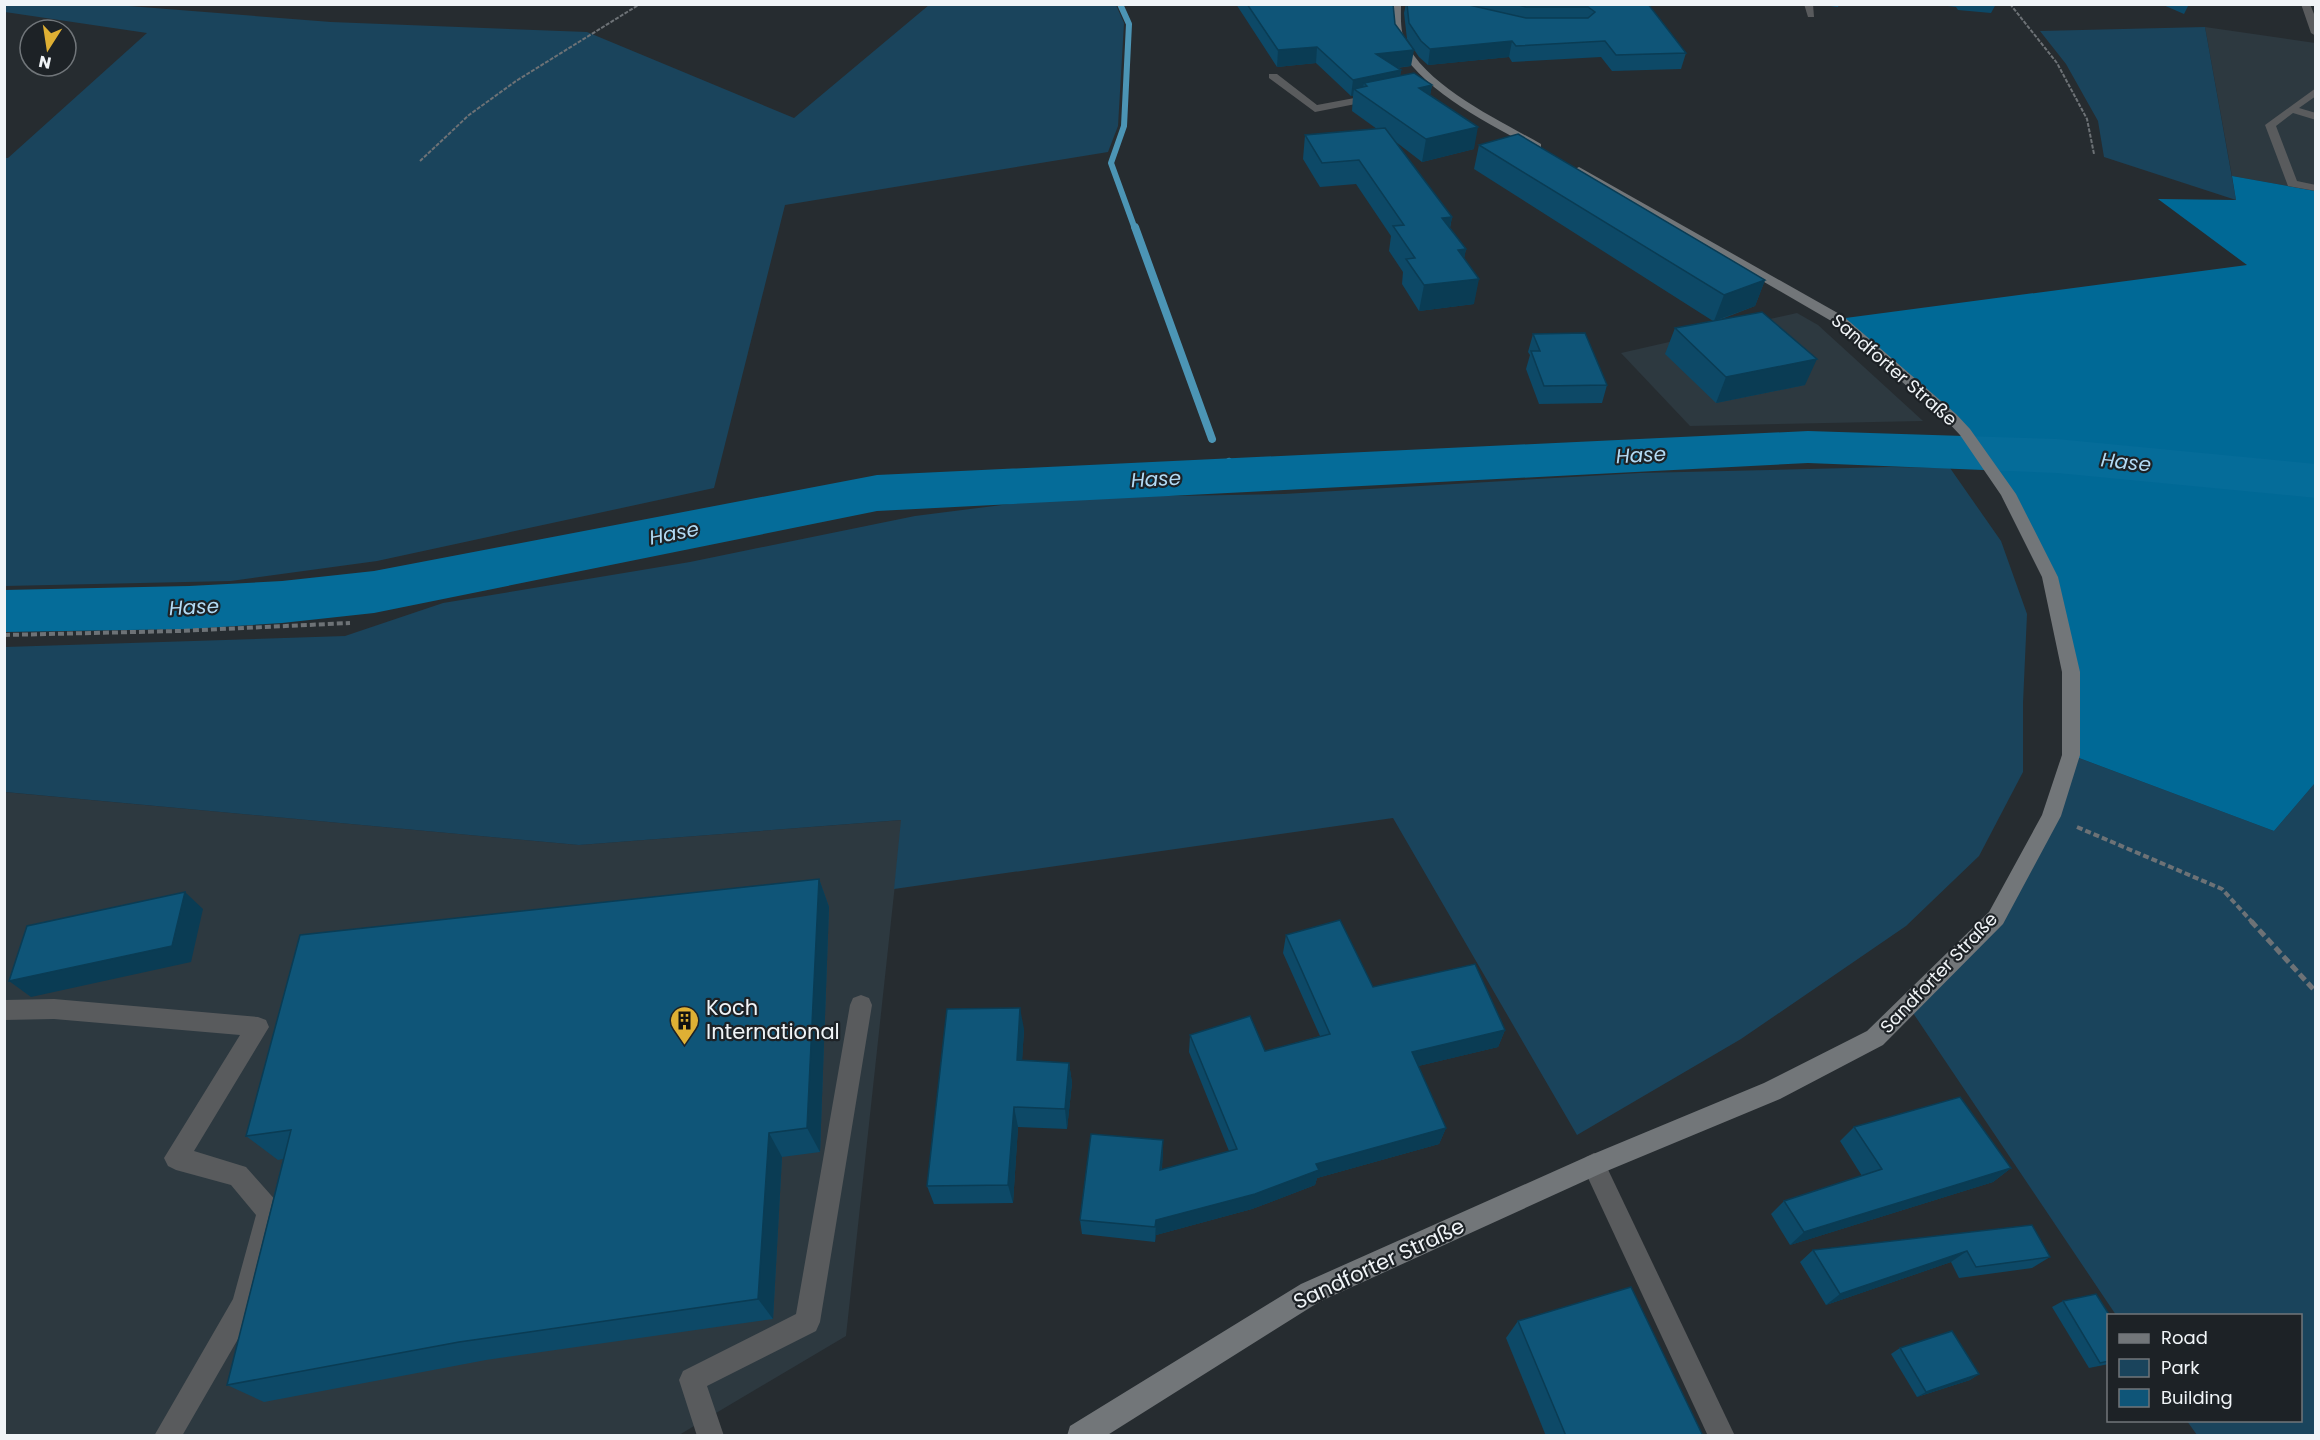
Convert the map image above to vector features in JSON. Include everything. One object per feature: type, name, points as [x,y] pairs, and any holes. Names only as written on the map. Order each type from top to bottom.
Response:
[{"type":"street","points":[[1396,6],[1400,40],[1434,86],[1548,152]]},
{"type":"street","name":"Sandforter Straße","points":[[1080,1436],[1310,1293],[1594,1165],[1772,1090],[1875,1038],[1996,918],[2052,816],[2071,755],[2072,672],[2050,577],[2008,494],[1965,432],[1951,417],[1838,319],[1569,164]]},
{"type":"lane","points":[[1808,4],[1811,15]]},
{"type":"lane","points":[[2305,4],[2316,33]]},
{"type":"lane","points":[[1396,6],[1408,9]]},
{"type":"lane","points":[[1273,76],[1316,109],[1383,95]]},
{"type":"lane","points":[[2316,91],[2270,125],[2292,184],[2316,188]]},
{"type":"lane","points":[[2291,109],[2316,117]]},
{"type":"lane","points":[[711,1436],[692,1380],[807,1322],[861,1005]]},
{"type":"lane","points":[[4,1010],[54,1009],[258,1027],[176,1158],[238,1174],[269,1212],[244,1304],[167,1436]]},
{"type":"lane","points":[[1594,1165],[1722,1436]]},
{"type":"path","points":[[420,161],[469,115],[516,81],[640,4]]},
{"type":"path","points":[[2010,4],[2057,63],[2087,119],[2094,154]]},
{"type":"path","points":[[4,635],[179,631],[350,623]]},
{"type":"path","points":[[2052,816],[2222,890],[2316,992]]},
{"type":"shaded area","points":[[2205,27],[2315,43],[2315,191],[2232,176]]},
{"type":"shaded area","points":[[2232,176],[2315,191],[2315,783],[2274,831],[2071,755],[2071,672],[2050,577],[1965,432],[1838,319],[2247,265],[2158,199],[2236,200]]},
{"type":"shaded area","points":[[1797,313],[1818,325],[1923,421],[1690,426],[1621,353]]},
{"type":"shaded area","points":[[4,792],[579,845],[902,820],[846,1336],[679,1435],[5,1435]]},
{"type":"green space","points":[[5,5],[116,5],[331,22],[587,32],[794,118],[929,5],[1116,5],[1124,23],[1118,126],[1108,152],[785,205],[714,488],[377,561],[231,581],[5,586],[5,158],[8,158],[147,33],[78,23],[78,18],[46,18],[5,12]]},
{"type":"green space","points":[[2205,27],[2236,200],[2104,157],[2098,121],[2066,64],[2040,31]]},
{"type":"green space","points":[[1890,467],[1950,468],[2001,541],[2027,614],[2023,772],[1979,856],[1906,926],[1741,1039],[1577,1135],[1393,818],[894,889],[901,820],[579,845],[5,792],[5,647],[345,636],[443,603],[690,562],[915,516],[1096,493],[1174,496],[1284,494],[1640,473]]},
{"type":"green space","points":[[2071,755],[2274,831],[2315,783],[2315,1435],[2197,1435],[2188,1422],[2302,1422],[2302,1314],[2115,1314],[1909,1007],[1996,918]]},
{"type":"building","points":[[1247,4],[1393,4],[1395,24],[1414,50],[1376,54],[1401,70],[1353,80],[1317,47],[1278,50]]},
{"type":"building","points":[[1407,4],[1469,5],[1526,18],[1588,18],[1595,12],[1588,7],[1526,7],[1515,4],[1648,4],[1686,53],[1616,55],[1605,41],[1516,46],[1512,41],[1430,49],[1421,41],[1409,23]]},
{"type":"building","points":[[1414,73],[1432,85],[1419,88],[1478,127],[1426,139],[1354,89],[1367,86],[1364,83]]},
{"type":"building","points":[[1385,128],[1452,217],[1442,218],[1466,249],[1458,250],[1479,279],[1424,285],[1406,259],[1415,258],[1393,226],[1404,225],[1359,160],[1322,163],[1305,135]]},
{"type":"building","points":[[1518,134],[1765,280],[1724,295],[1479,145]]},
{"type":"building","points":[[1762,312],[1817,359],[1726,377],[1675,328]]},
{"type":"building","points":[[1585,333],[1607,385],[1544,386],[1531,351],[1540,351],[1533,334]]},
{"type":"building","points":[[819,879],[807,1128],[769,1133],[758,1299],[459,1342],[227,1385],[291,1130],[246,1136],[300,935]]},
{"type":"building","points":[[185,892],[172,946],[9,981],[27,926]]},
{"type":"building","points":[[1340,920],[1373,987],[1475,964],[1505,1030],[1412,1052],[1446,1128],[1316,1164],[1319,1170],[1255,1194],[1156,1220],[1155,1227],[1080,1220],[1091,1134],[1163,1140],[1160,1170],[1237,1149],[1190,1035],[1250,1016],[1265,1051],[1330,1034],[1286,935]]},
{"type":"building","points":[[1020,1008],[1017,1060],[1069,1063],[1065,1109],[1014,1107],[1008,1185],[927,1186],[947,1009]]},
{"type":"building","points":[[1960,1097],[2011,1168],[1804,1232],[1784,1201],[1882,1169],[1854,1127]]},
{"type":"building","points":[[2032,1225],[2050,1257],[1976,1267],[1967,1251],[1840,1294],[1813,1250]]},
{"type":"building","points":[[1631,1287],[1703,1436],[1566,1436],[1518,1321]]},
{"type":"building","points":[[2096,1294],[2109,1314],[2107,1361],[2100,1363],[2063,1301]]},
{"type":"building","points":[[1952,1331],[1979,1374],[1926,1392],[1900,1348]]},
{"type":"waterway","points":[[1120,4],[1129,24],[1124,126],[1111,163],[1135,229]]},
{"type":"waterway","points":[[1135,227],[1212,439]]},
{"type":"waterway","name":"Hase","points":[[4,611],[189,607],[282,602],[374,592],[877,493],[1808,447],[2057,456],[2316,481]]},
{"type":"waterway","points":[[1229,462],[1237,473]]},
{"type":"place","name":"Koch International","points":[[685,1046]]}]
